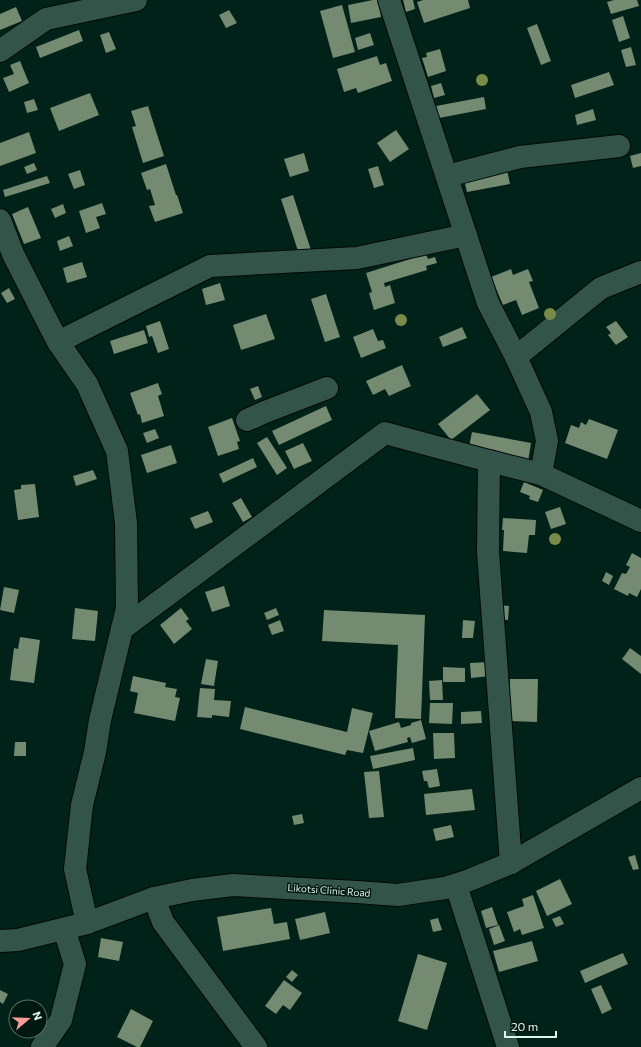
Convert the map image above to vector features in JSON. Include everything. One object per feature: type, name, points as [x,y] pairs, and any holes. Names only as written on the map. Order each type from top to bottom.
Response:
[{"type":"street","points":[[0,51],[46,19],[136,0]]},
{"type":"street","points":[[389,0],[488,303],[516,357],[541,412],[547,441],[541,474]]},
{"type":"street","points":[[447,176],[520,157],[619,146]]},
{"type":"street","points":[[0,220],[13,254],[58,342],[87,384],[117,451],[126,523],[127,608],[100,720],[95,752],[82,805],[75,869],[86,922]]},
{"type":"street","points":[[58,342],[210,266],[357,258],[466,235]]},
{"type":"street","points":[[516,357],[601,288],[641,272]]},
{"type":"street","points":[[247,420],[327,388]]},
{"type":"street","points":[[122,629],[385,433],[489,462],[541,474],[641,521]]},
{"type":"street","points":[[489,462],[488,552],[511,863]]},
{"type":"street","name":"Likotsi Clinic Road","points":[[0,941],[18,940],[64,929],[154,898],[192,890],[233,885],[303,888],[398,895],[445,888],[467,881],[511,863],[641,788]]},
{"type":"street","points":[[456,885],[508,1047]]},
{"type":"street","points":[[154,898],[163,922],[256,1047]]},
{"type":"street","points":[[42,1047],[60,1020],[75,964],[64,929]]},
{"type":"building","points":[[378,0],[381,17],[351,23],[348,5]]},
{"type":"building","points":[[403,0],[413,0],[415,9],[406,12]]},
{"type":"building","points":[[423,0],[468,0],[470,8],[424,23],[417,2]]},
{"type":"building","points":[[614,0],[637,0],[639,6],[611,14],[607,2]]},
{"type":"building","points":[[342,5],[355,52],[333,58],[320,11]]},
{"type":"building","points":[[16,7],[22,21],[0,30],[0,14]]},
{"type":"building","points":[[229,10],[237,23],[226,28],[219,15]]},
{"type":"building","points":[[623,16],[630,38],[619,42],[612,20]]},
{"type":"building","points":[[537,24],[551,61],[541,65],[527,28]]},
{"type":"building","points":[[79,30],[83,41],[40,58],[36,47]]},
{"type":"building","points":[[109,32],[116,49],[106,53],[100,35]]},
{"type":"building","points":[[370,33],[374,45],[358,50],[355,38]]},
{"type":"building","points":[[631,47],[636,65],[626,67],[621,50]]},
{"type":"building","points":[[440,49],[446,71],[428,77],[422,58],[427,57],[426,53]]},
{"type":"building","points":[[377,56],[380,65],[386,63],[392,81],[358,93],[356,88],[344,92],[337,69]]},
{"type":"building","points":[[20,61],[29,83],[9,92],[3,78],[14,74],[10,65]]},
{"type":"building","points":[[609,72],[614,85],[575,98],[571,85]]},
{"type":"building","points":[[441,83],[445,95],[434,98],[431,86]]},
{"type":"building","points":[[90,93],[99,115],[59,131],[50,108]]},
{"type":"building","points":[[484,97],[486,109],[439,118],[436,106]]},
{"type":"building","points":[[34,99],[38,110],[27,113],[24,102]]},
{"type":"building","points":[[148,106],[164,156],[143,163],[132,127],[136,126],[131,111]]},
{"type":"building","points":[[593,109],[596,120],[577,125],[575,115]]},
{"type":"building","points":[[396,130],[409,149],[390,162],[377,143]]},
{"type":"building","points":[[29,132],[36,153],[0,166],[0,143]]},
{"type":"building","points":[[304,153],[309,171],[290,177],[284,159]]},
{"type":"building","points":[[641,153],[641,166],[633,168],[630,156]]},
{"type":"building","points":[[34,163],[37,170],[27,174],[24,167]]},
{"type":"building","points":[[166,164],[183,213],[155,222],[149,206],[155,205],[150,189],[147,190],[141,173]]},
{"type":"building","points":[[378,166],[384,185],[374,188],[368,169]]},
{"type":"building","points":[[80,170],[85,185],[74,189],[68,174]]},
{"type":"building","points":[[507,170],[510,184],[467,192],[464,179]]},
{"type":"building","points":[[47,176],[50,183],[5,197],[3,190]]},
{"type":"building","points":[[293,195],[311,250],[299,254],[281,199]]},
{"type":"building","points":[[102,203],[106,214],[96,217],[100,228],[86,233],[79,211]]},
{"type":"building","points":[[63,204],[66,213],[55,218],[51,209]]},
{"type":"building","points":[[28,207],[41,238],[24,244],[12,214]]},
{"type":"building","points":[[69,236],[73,246],[60,251],[57,241]]},
{"type":"building","points":[[426,254],[428,259],[435,257],[437,263],[426,266],[427,270],[384,283],[385,287],[390,285],[395,303],[374,310],[369,293],[372,292],[366,273]]},
{"type":"building","points":[[82,262],[87,277],[67,283],[63,268]]},
{"type":"building","points":[[511,269],[513,275],[528,269],[533,281],[529,282],[539,308],[522,315],[516,300],[503,305],[491,277]]},
{"type":"building","points":[[220,283],[225,300],[206,305],[202,289]]},
{"type":"building","points":[[9,288],[15,299],[7,303],[1,293]]},
{"type":"building","points":[[326,294],[340,337],[325,342],[311,299]]},
{"type":"building","points":[[266,314],[275,339],[241,350],[233,325]]},
{"type":"building","points":[[160,321],[169,349],[158,353],[152,336],[149,337],[146,326]]},
{"type":"building","points":[[616,321],[628,337],[616,345],[608,335],[611,333],[606,327]]},
{"type":"building","points":[[462,327],[467,338],[443,347],[439,337]]},
{"type":"building","points":[[373,329],[378,341],[383,340],[386,348],[361,358],[353,337]]},
{"type":"building","points":[[144,330],[148,343],[114,354],[110,341]]},
{"type":"building","points":[[402,365],[411,386],[389,396],[385,389],[373,395],[366,381]]},
{"type":"building","points":[[158,383],[162,394],[158,396],[164,416],[142,423],[140,414],[138,415],[130,393]]},
{"type":"building","points":[[258,386],[262,397],[255,400],[250,389]]},
{"type":"building","points":[[477,394],[490,410],[451,440],[438,424]]},
{"type":"building","points":[[326,406],[332,420],[279,445],[272,431]]},
{"type":"building","points":[[232,418],[240,441],[237,442],[239,449],[218,456],[208,427]]},
{"type":"building","points":[[589,419],[618,430],[607,459],[565,443],[571,425],[579,428],[581,422],[586,425]]},
{"type":"building","points":[[155,429],[159,438],[147,443],[143,433]]},
{"type":"building","points":[[472,432],[531,443],[528,462],[468,452]]},
{"type":"building","points":[[267,437],[287,468],[277,475],[257,443]]},
{"type":"building","points":[[303,443],[312,461],[294,469],[285,451]]},
{"type":"building","points":[[171,445],[177,463],[147,473],[141,455]]},
{"type":"building","points":[[253,458],[257,467],[223,483],[219,474]]},
{"type":"building","points":[[93,470],[97,479],[76,486],[73,476]]},
{"type":"building","points":[[524,482],[543,490],[538,502],[529,499],[530,496],[520,492]]},
{"type":"building","points":[[35,484],[39,517],[18,520],[14,490],[21,489],[21,485]]},
{"type":"building","points":[[241,498],[252,517],[243,522],[232,503]]},
{"type":"building","points":[[560,507],[566,524],[551,529],[545,512]]},
{"type":"building","points":[[208,511],[213,522],[195,529],[190,518]]},
{"type":"building","points":[[503,518],[536,520],[535,535],[529,535],[527,553],[503,551]]},
{"type":"building","points":[[632,553],[641,558],[641,589],[637,597],[629,593],[628,596],[614,589],[622,573],[626,574],[630,567],[626,565]]},
{"type":"building","points":[[606,572],[613,576],[609,585],[602,581]]},
{"type":"building","points":[[224,586],[230,606],[212,612],[205,592]]},
{"type":"building","points":[[4,587],[19,590],[14,613],[0,610]]},
{"type":"building","points":[[496,605],[509,606],[508,620],[495,619]]},
{"type":"building","points":[[75,608],[98,611],[95,641],[72,639]]},
{"type":"building","points":[[181,608],[189,619],[186,621],[192,629],[174,644],[160,625]]},
{"type":"building","points":[[276,608],[279,615],[267,620],[264,613]]},
{"type":"building","points":[[324,610],[425,615],[421,719],[395,718],[398,645],[322,641]]},
{"type":"building","points":[[280,620],[284,631],[272,635],[268,625]]},
{"type":"building","points":[[463,620],[475,621],[473,638],[462,638]]},
{"type":"building","points":[[20,637],[40,640],[34,683],[10,680],[14,648],[18,649]]},
{"type":"building","points":[[630,648],[641,656],[641,674],[622,659]]},
{"type":"building","points":[[206,659],[218,661],[214,686],[201,684]]},
{"type":"building","points":[[489,662],[490,676],[471,678],[470,663]]},
{"type":"building","points":[[443,667],[465,668],[465,682],[443,682]]},
{"type":"building","points":[[133,676],[166,683],[165,687],[177,689],[175,697],[180,698],[175,721],[134,713],[138,693],[130,691]]},
{"type":"building","points":[[510,679],[538,679],[537,722],[509,721]]},
{"type":"building","points":[[442,680],[443,700],[430,700],[429,681]]},
{"type":"building","points":[[200,688],[215,689],[214,700],[231,701],[229,717],[212,715],[212,718],[197,717]]},
{"type":"building","points":[[430,703],[453,703],[452,724],[429,723]]},
{"type":"building","points":[[245,707],[347,732],[352,708],[373,713],[363,753],[347,750],[345,755],[240,729]]},
{"type":"building","points":[[481,711],[482,723],[461,724],[461,712]]},
{"type":"building","points":[[421,720],[426,739],[412,743],[410,737],[407,738],[408,742],[375,751],[369,731],[399,722],[401,728]]},
{"type":"building","points":[[433,733],[454,733],[455,758],[434,759]]},
{"type":"building","points":[[15,742],[26,742],[26,756],[14,756]]},
{"type":"building","points":[[413,748],[415,760],[373,769],[370,756]]},
{"type":"building","points":[[437,769],[440,786],[429,788],[427,781],[424,781],[422,771]]},
{"type":"building","points":[[379,771],[384,817],[369,818],[364,772]]},
{"type":"building","points":[[472,789],[475,810],[426,815],[424,794]]},
{"type":"building","points":[[302,814],[304,823],[294,825],[292,816]]},
{"type":"building","points":[[451,825],[454,837],[436,841],[433,829]]},
{"type":"building","points":[[635,855],[639,869],[633,870],[628,857]]},
{"type":"building","points":[[560,879],[572,904],[547,916],[536,891]]},
{"type":"building","points":[[533,895],[544,928],[522,935],[520,929],[514,932],[507,912],[524,906],[522,899]]},
{"type":"building","points":[[492,907],[498,925],[486,928],[481,911]]},
{"type":"building","points":[[271,908],[274,924],[287,922],[290,939],[223,951],[217,917]]},
{"type":"building","points":[[325,912],[330,933],[300,940],[295,919]]},
{"type":"building","points":[[560,916],[564,924],[556,927],[552,919]]},
{"type":"building","points":[[438,918],[442,930],[433,932],[430,920]]},
{"type":"building","points":[[499,925],[505,941],[494,945],[489,929]]},
{"type":"building","points":[[101,938],[123,942],[119,961],[98,957]]},
{"type":"building","points":[[532,941],[538,961],[499,972],[493,951]]},
{"type":"building","points":[[623,953],[628,964],[585,983],[580,971]]},
{"type":"building","points":[[418,954],[447,963],[427,1030],[398,1021]]},
{"type":"building","points":[[292,970],[298,975],[292,982],[286,977]]},
{"type":"building","points":[[284,980],[302,993],[290,1010],[283,1005],[276,1014],[265,1006]]},
{"type":"building","points":[[601,985],[612,1009],[602,1014],[591,989]]},
{"type":"building","points":[[0,990],[8,994],[3,1004],[0,1002]]},
{"type":"building","points":[[131,1009],[153,1021],[140,1047],[117,1037]]}]
